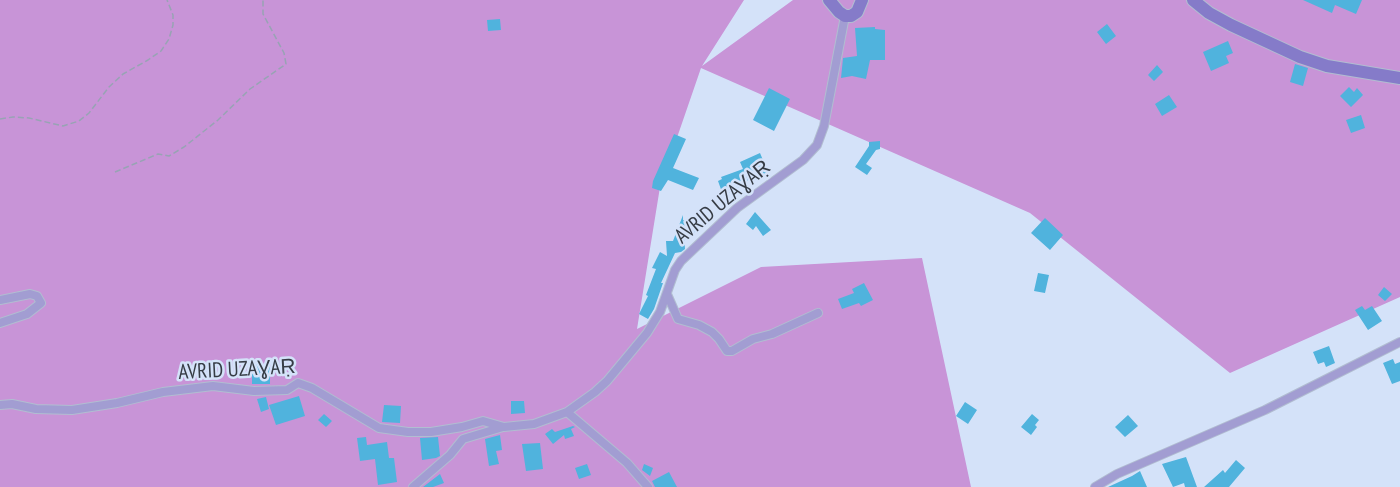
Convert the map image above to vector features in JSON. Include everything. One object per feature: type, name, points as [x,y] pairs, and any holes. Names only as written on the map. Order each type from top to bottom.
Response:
[{"type":"street","points":[[829,0],[838,12],[845,16],[851,16],[857,12],[862,0]]},
{"type":"street","points":[[1193,0],[1209,13],[1231,25],[1300,57],[1327,66],[1400,78]]},
{"type":"street","name":"AVRID UZAƔAṚ","points":[[0,405],[12,404],[36,409],[72,410],[117,403],[163,392],[213,386],[254,391],[287,390],[302,383],[379,428],[408,432],[431,432],[483,421],[504,427],[534,424],[567,412],[596,392],[647,333],[660,312],[675,270],[689,252],[737,208],[803,160],[817,145],[825,126],[845,16]]},
{"type":"street","points":[[0,300],[30,294],[37,296],[41,303],[27,314],[0,322]]},
{"type":"street","points":[[667,294],[678,319],[699,325],[712,332],[727,351],[732,351],[753,339],[772,334],[818,313]]},
{"type":"street","points":[[1095,487],[1118,474],[1265,410],[1400,342]]},
{"type":"street","points":[[567,412],[627,463],[648,487]]},
{"type":"street","points":[[413,487],[450,455],[463,439],[504,427]]},
{"type":"path","points":[[0,119],[28,118],[63,126],[79,121],[90,113],[109,87],[123,75],[161,51],[169,39],[173,26],[173,15],[167,0]]},
{"type":"path","points":[[115,172],[158,154],[169,156],[184,147],[218,120],[250,89],[286,64],[284,53],[263,14],[263,0]]},
{"type":"shaded area","points":[[0,0],[744,0],[702,66],[793,0],[1400,0],[1400,297],[1230,373],[1030,213],[701,68],[660,187],[637,329],[761,267],[922,258],[971,487],[0,487]]},
{"type":"building","points":[[1303,0],[1362,0],[1356,14],[1335,5],[1332,13]]},
{"type":"building","points":[[500,19],[501,30],[488,31],[487,20]]},
{"type":"building","points":[[1107,24],[1116,36],[1106,44],[1097,32]]},
{"type":"building","points":[[875,27],[875,29],[885,30],[885,60],[870,60],[866,79],[852,76],[841,78],[843,58],[857,56],[855,28]]},
{"type":"building","points":[[1228,41],[1233,53],[1226,56],[1229,63],[1211,71],[1203,52]]},
{"type":"building","points":[[1295,64],[1308,68],[1303,86],[1290,82]]},
{"type":"building","points":[[1157,65],[1163,72],[1154,81],[1148,75]]},
{"type":"building","points":[[1349,87],[1354,92],[1357,88],[1363,95],[1351,107],[1340,96]]},
{"type":"building","points":[[769,88],[790,99],[774,131],[753,120]]},
{"type":"building","points":[[1169,95],[1177,107],[1162,116],[1155,104]]},
{"type":"building","points":[[1361,115],[1365,128],[1351,133],[1346,120]]},
{"type":"building","points":[[674,134],[686,139],[673,168],[699,178],[693,190],[668,180],[661,191],[652,188]]},
{"type":"building","points":[[880,141],[880,149],[876,150],[866,164],[872,168],[867,175],[855,167],[869,146],[869,142]]},
{"type":"building","points":[[760,153],[768,172],[738,185],[739,190],[723,195],[718,181],[722,179],[721,177],[743,169],[740,162]]},
{"type":"building","points":[[755,212],[771,230],[763,236],[756,226],[753,230],[746,224]]},
{"type":"building","points":[[683,215],[683,220],[689,222],[691,215],[700,219],[693,236],[684,232],[685,249],[675,253],[648,319],[639,314],[648,296],[646,295],[656,269],[652,268],[660,252],[667,256],[666,241],[673,241]]},
{"type":"building","points":[[1045,218],[1063,235],[1050,250],[1031,233]]},
{"type":"building","points":[[1038,273],[1049,275],[1045,293],[1034,291]]},
{"type":"building","points":[[864,283],[873,300],[861,306],[859,303],[842,309],[838,299],[854,293],[852,289]]},
{"type":"building","points":[[1384,287],[1392,294],[1385,301],[1378,295]]},
{"type":"building","points":[[1362,306],[1365,310],[1372,306],[1382,321],[1368,330],[1355,310]]},
{"type":"building","points":[[1329,346],[1335,363],[1326,367],[1324,362],[1318,364],[1313,352]]},
{"type":"building","points":[[1393,359],[1395,364],[1400,362],[1400,381],[1392,384],[1383,363]]},
{"type":"building","points":[[252,364],[270,364],[270,384],[252,384]]},
{"type":"building","points":[[299,396],[305,416],[276,425],[269,405]]},
{"type":"building","points":[[266,397],[269,409],[261,412],[257,399]]},
{"type":"building","points":[[511,401],[524,401],[525,413],[511,414]]},
{"type":"building","points":[[965,402],[977,410],[968,424],[956,416]]},
{"type":"building","points":[[384,405],[401,406],[400,423],[382,422]]},
{"type":"building","points":[[324,414],[332,421],[326,427],[318,420]]},
{"type":"building","points":[[1032,414],[1039,420],[1031,435],[1021,427]]},
{"type":"building","points":[[1128,415],[1138,426],[1125,437],[1115,427]]},
{"type":"building","points":[[575,427],[571,429],[574,436],[565,439],[564,435],[553,444],[545,434],[552,429],[555,432]]},
{"type":"building","points":[[500,435],[502,450],[496,451],[499,464],[489,466],[485,439]]},
{"type":"building","points":[[366,437],[367,445],[387,442],[389,458],[394,458],[397,482],[378,485],[375,459],[360,461],[357,438]]},
{"type":"building","points":[[438,437],[440,456],[422,460],[420,438]]},
{"type":"building","points":[[540,443],[543,469],[526,471],[522,444]]},
{"type":"building","points":[[1186,457],[1197,487],[1185,487],[1184,483],[1173,487],[1162,464]]},
{"type":"building","points":[[1236,460],[1245,468],[1229,487],[1204,487],[1223,470],[1225,473]]},
{"type":"building","points":[[587,464],[591,475],[579,479],[575,468]]},
{"type":"building","points":[[644,464],[653,468],[650,476],[642,470]]},
{"type":"building","points":[[1140,471],[1147,487],[1108,487],[1132,476]]},
{"type":"building","points":[[669,472],[677,487],[655,487],[652,481]]},
{"type":"building","points":[[440,474],[444,483],[433,487],[423,487]]}]
